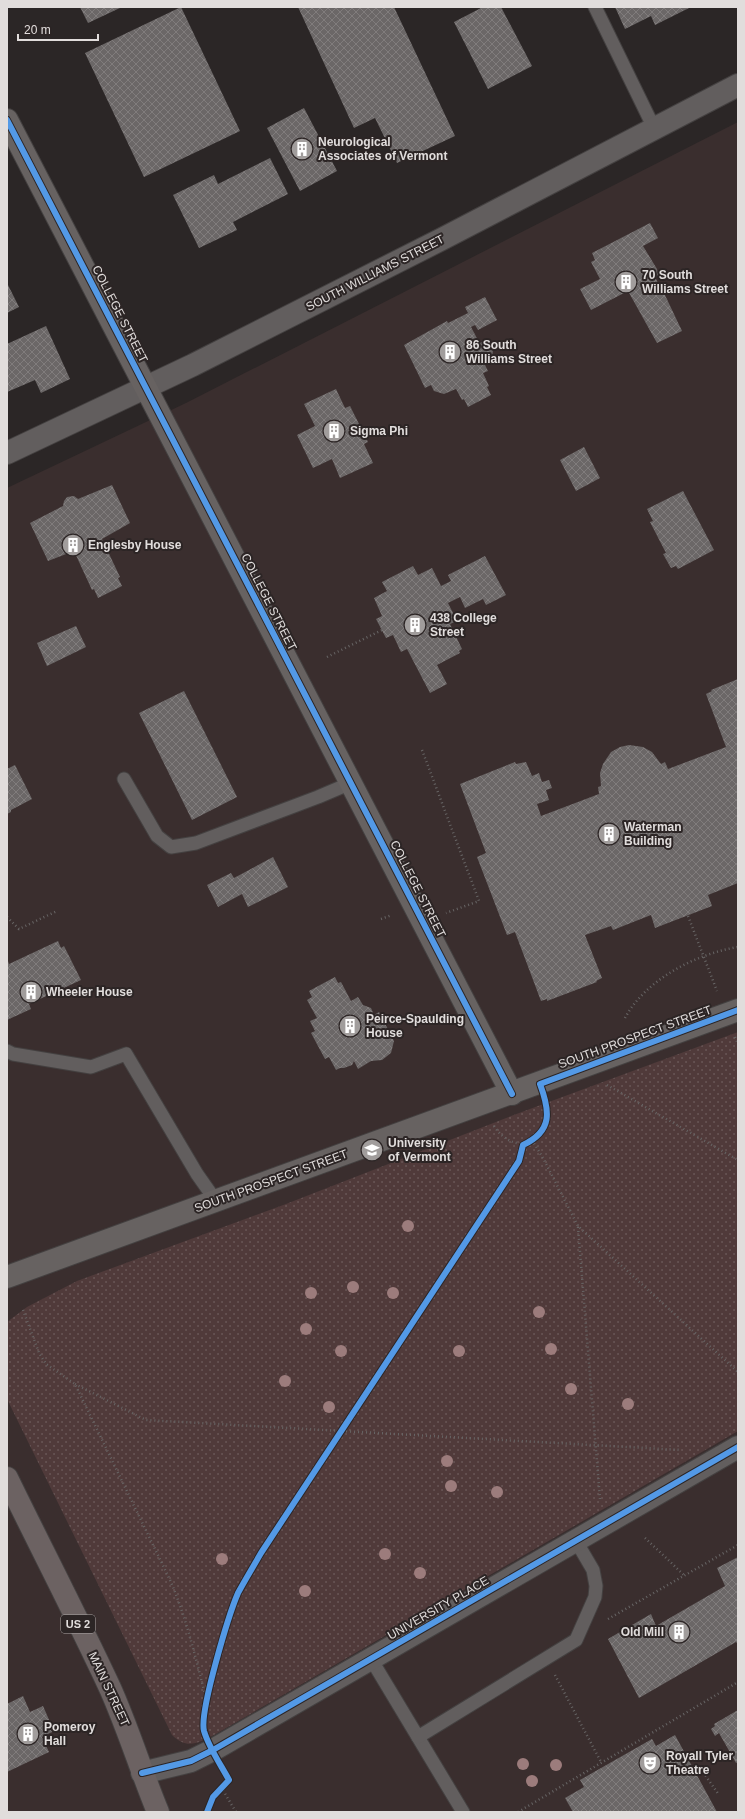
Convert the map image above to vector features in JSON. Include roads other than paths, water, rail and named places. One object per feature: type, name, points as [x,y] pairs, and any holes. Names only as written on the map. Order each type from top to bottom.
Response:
[{"type":"main road","name":"MAIN STREET","points":[[7,1478],[110,1688],[129,1732],[142,1773],[158,1812]]},
{"type":"main road","name":"MAIN STREET","points":[[140,1812],[142,1773]]},
{"type":"street","name":"SOUTH WILLIAMS STREET","points":[[7,453],[193,365],[442,239],[738,85]]},
{"type":"street","name":"COLLEGE STREET","points":[[7,120],[512,1094]]},
{"type":"street","name":"SOUTH PROSPECT STREET","points":[[7,1277],[512,1094],[732,1012]]},
{"type":"street","name":"UNIVERSITY PLACE","points":[[142,1773],[191,1761],[213,1750],[738,1447]]},
{"type":"lane","points":[[595,7],[654,128]]},
{"type":"lane","points":[[124,779],[157,836],[171,847],[196,843],[351,783]]},
{"type":"lane","points":[[7,1051],[13,1054],[91,1067],[126,1054],[197,1174],[216,1201]]},
{"type":"lane","points":[[418,1737],[576,1640],[594,1597],[595,1577],[576,1540]]},
{"type":"lane","points":[[371,1659],[463,1812]]},
{"type":"place","name":"Neurological Associates of Vermont","points":[[302,149]]},
{"type":"place","name":"70 South Williams Street","points":[[626,282]]},
{"type":"place","name":"86 South Williams Street","points":[[450,352]]},
{"type":"place","name":"Sigma Phi","points":[[334,431]]},
{"type":"place","name":"Englesby House","points":[[73,545]]},
{"type":"place","name":"438 College Street","points":[[415,625]]},
{"type":"place","name":"Waterman Building","points":[[609,834]]},
{"type":"place","name":"Wheeler House","points":[[31,992]]},
{"type":"place","name":"Peirce-Spaulding House","points":[[350,1026]]},
{"type":"place","name":"University of Vermont","points":[[372,1150]]},
{"type":"place","name":"Old Mill","points":[[679,1632]]},
{"type":"place","name":"Pomeroy Hall","points":[[28,1734]]},
{"type":"place","name":"Royall Tyler Theatre","points":[[650,1763]]}]
